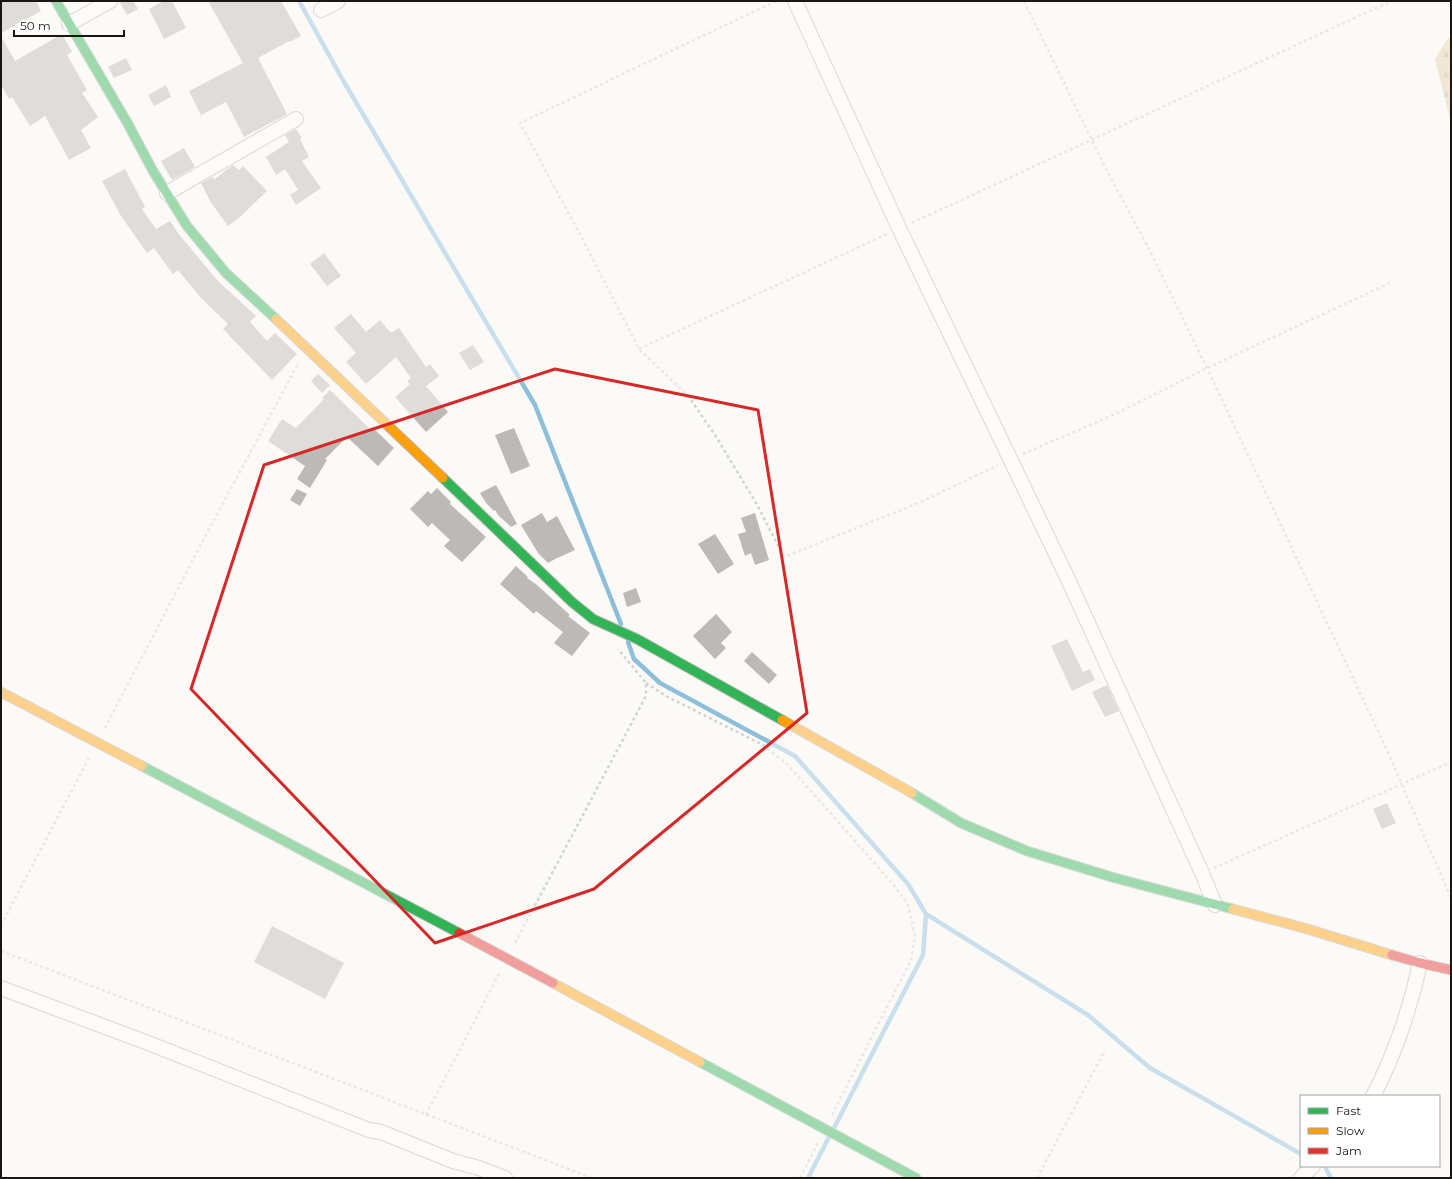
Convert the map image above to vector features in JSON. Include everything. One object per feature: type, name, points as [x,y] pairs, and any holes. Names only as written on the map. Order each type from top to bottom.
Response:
[{"type":"street","points":[[56,1],[187,226],[226,273],[307,347],[572,602],[594,619],[637,640],[896,783],[962,823],[1027,851],[1116,878],[1304,928],[1420,963],[1451,970]]},
{"type":"street","points":[[69,24],[110,1]]},
{"type":"street","points":[[321,10],[338,1]]},
{"type":"street","points":[[795,1],[899,228],[1067,577],[1202,873],[1215,905]]},
{"type":"street","points":[[167,193],[296,119]]},
{"type":"street","points":[[1,692],[507,958],[916,1178]]},
{"type":"street","points":[[1374,1095],[1395,1046],[1415,985],[1420,963]]},
{"type":"street","points":[[1,988],[143,1041],[370,1130],[381,1132],[453,1161],[479,1168],[505,1178]]},
{"type":"street","points":[[1301,1178],[1313,1167]]},
{"type":"path","points":[[776,1],[520,123],[583,240],[639,349],[689,397],[715,435],[751,494],[784,558],[921,502],[1011,459],[1111,416],[1207,368],[1392,282]]},
{"type":"path","points":[[1024,1],[1106,169],[1149,249],[1207,368],[1383,741],[1451,898]]},
{"type":"path","points":[[906,225],[1391,1]]},
{"type":"path","points":[[639,349],[892,232]]},
{"type":"path","points":[[1,925],[203,540],[307,347]]},
{"type":"path","points":[[609,626],[619,652],[646,683],[666,696],[763,745],[788,765],[893,884],[908,905],[915,936],[911,960],[800,1178]]},
{"type":"path","points":[[426,1115],[507,958],[646,696],[646,683]]},
{"type":"path","points":[[1202,873],[1451,762]]},
{"type":"path","points":[[1,951],[592,1178]]},
{"type":"path","points":[[1037,1178],[1105,1050]]},
{"type":"highlighted area","points":[[555,369],[758,410],[807,713],[594,889],[435,943],[191,689],[264,465]]},
{"type":"green space","points":[[1448,38],[1451,38],[1451,123],[1435,59]]},
{"type":"building","points":[[1,1],[36,1],[41,11],[1,33]]},
{"type":"building","points":[[119,1],[133,1],[138,9],[127,15]]},
{"type":"building","points":[[164,1],[172,1],[186,28],[164,39],[149,9]]},
{"type":"building","points":[[208,1],[281,1],[301,36],[258,58],[287,114],[244,137],[226,102],[201,115],[189,91],[243,63]]},
{"type":"building","points":[[62,34],[72,52],[67,55],[87,90],[82,93],[98,117],[81,130],[91,148],[69,160],[45,116],[30,126],[12,97],[9,99],[1,85],[1,36],[15,61]]},
{"type":"building","points":[[126,58],[132,70],[114,78],[108,67]]},
{"type":"building","points":[[166,85],[171,97],[154,106],[148,95]]},
{"type":"building","points":[[296,129],[302,138],[300,139],[309,157],[302,161],[321,188],[296,205],[290,195],[298,190],[285,169],[276,175],[266,157],[289,142],[285,135]]},
{"type":"building","points":[[184,148],[195,167],[172,180],[161,161]]},
{"type":"building","points":[[233,165],[239,170],[243,166],[267,191],[240,217],[228,226],[210,201],[201,183],[213,177],[214,180]]},
{"type":"building","points":[[125,169],[145,207],[142,209],[156,229],[170,221],[178,233],[217,280],[256,316],[250,322],[267,341],[275,333],[297,354],[272,380],[223,329],[228,324],[202,299],[178,270],[173,274],[154,248],[147,253],[121,216],[102,181]]},
{"type":"building","points":[[324,253],[341,276],[327,286],[310,264]]},
{"type":"building","points":[[351,314],[366,332],[380,320],[391,333],[399,328],[426,367],[430,364],[439,376],[426,386],[448,412],[426,432],[395,397],[410,384],[407,381],[411,378],[396,357],[366,384],[346,362],[356,353],[334,328]]},
{"type":"building","points":[[473,345],[484,362],[470,370],[459,353]]},
{"type":"building","points":[[318,374],[330,385],[322,393],[311,381]]},
{"type":"building","points":[[330,390],[370,429],[372,427],[394,448],[378,466],[347,437],[325,459],[327,460],[310,488],[297,479],[305,466],[268,441],[282,419],[296,428],[324,399],[322,398]]},
{"type":"building","points":[[514,428],[530,466],[511,474],[495,435]]},
{"type":"building","points":[[496,485],[517,524],[511,527],[486,503],[480,493]]},
{"type":"building","points":[[437,488],[451,502],[450,504],[486,537],[462,562],[444,546],[450,540],[432,523],[428,527],[410,509],[428,491],[431,494]]},
{"type":"building","points":[[297,489],[307,494],[300,506],[290,500]]},
{"type":"building","points":[[542,513],[547,522],[557,516],[575,550],[548,563],[538,553],[521,525]]},
{"type":"building","points":[[755,513],[769,560],[755,565],[751,553],[745,556],[738,534],[746,532],[741,518]]},
{"type":"building","points":[[715,534],[734,564],[718,574],[698,544]]},
{"type":"building","points":[[516,566],[528,577],[527,578],[537,585],[570,615],[568,616],[590,633],[572,656],[554,643],[563,632],[536,611],[534,614],[500,584]]},
{"type":"building","points":[[636,588],[641,602],[627,607],[623,593]]},
{"type":"building","points":[[716,614],[732,632],[721,643],[726,648],[715,659],[693,636]]},
{"type":"building","points":[[1067,639],[1083,672],[1090,669],[1095,680],[1072,691],[1051,646]]},
{"type":"building","points":[[752,652],[777,675],[769,684],[744,661]]},
{"type":"building","points":[[1107,685],[1119,711],[1105,717],[1092,692]]},
{"type":"building","points":[[1387,803],[1396,823],[1382,829],[1373,809]]},
{"type":"building","points":[[272,926],[344,963],[325,999],[254,962]]},
{"type":"waterway","points":[[299,1],[344,82],[535,405],[621,624]]},
{"type":"waterway","points":[[628,642],[634,659],[660,683],[795,756],[908,884],[926,914],[923,955],[834,1128]]},
{"type":"waterway","points":[[926,914],[1088,1015],[1150,1068],[1300,1153]]},
{"type":"waterway","points":[[808,1178],[829,1137]]},
{"type":"waterway","points":[[1326,1169],[1331,1178]]},
{"type":"traffic: fast","points":[[56,1],[128,124],[153,171],[187,226],[226,273],[276,319]]},
{"type":"traffic: fast","points":[[443,478],[572,602],[593,619],[637,639],[782,720]]},
{"type":"traffic: fast","points":[[142,766],[459,933]]},
{"type":"traffic: fast","points":[[912,793],[961,823],[1027,851],[1115,878],[1233,909]]},
{"type":"traffic: fast","points":[[700,1062],[916,1178]]},
{"type":"traffic: slow","points":[[276,319],[443,478]]},
{"type":"traffic: slow","points":[[1,692],[142,766]]},
{"type":"traffic: slow","points":[[782,720],[912,793]]},
{"type":"traffic: slow","points":[[1233,909],[1304,928],[1392,955]]},
{"type":"traffic: slow","points":[[553,983],[700,1062]]},
{"type":"traffic: jam","points":[[459,933],[553,983]]},
{"type":"traffic: jam","points":[[1392,955],[1451,970]]}]
